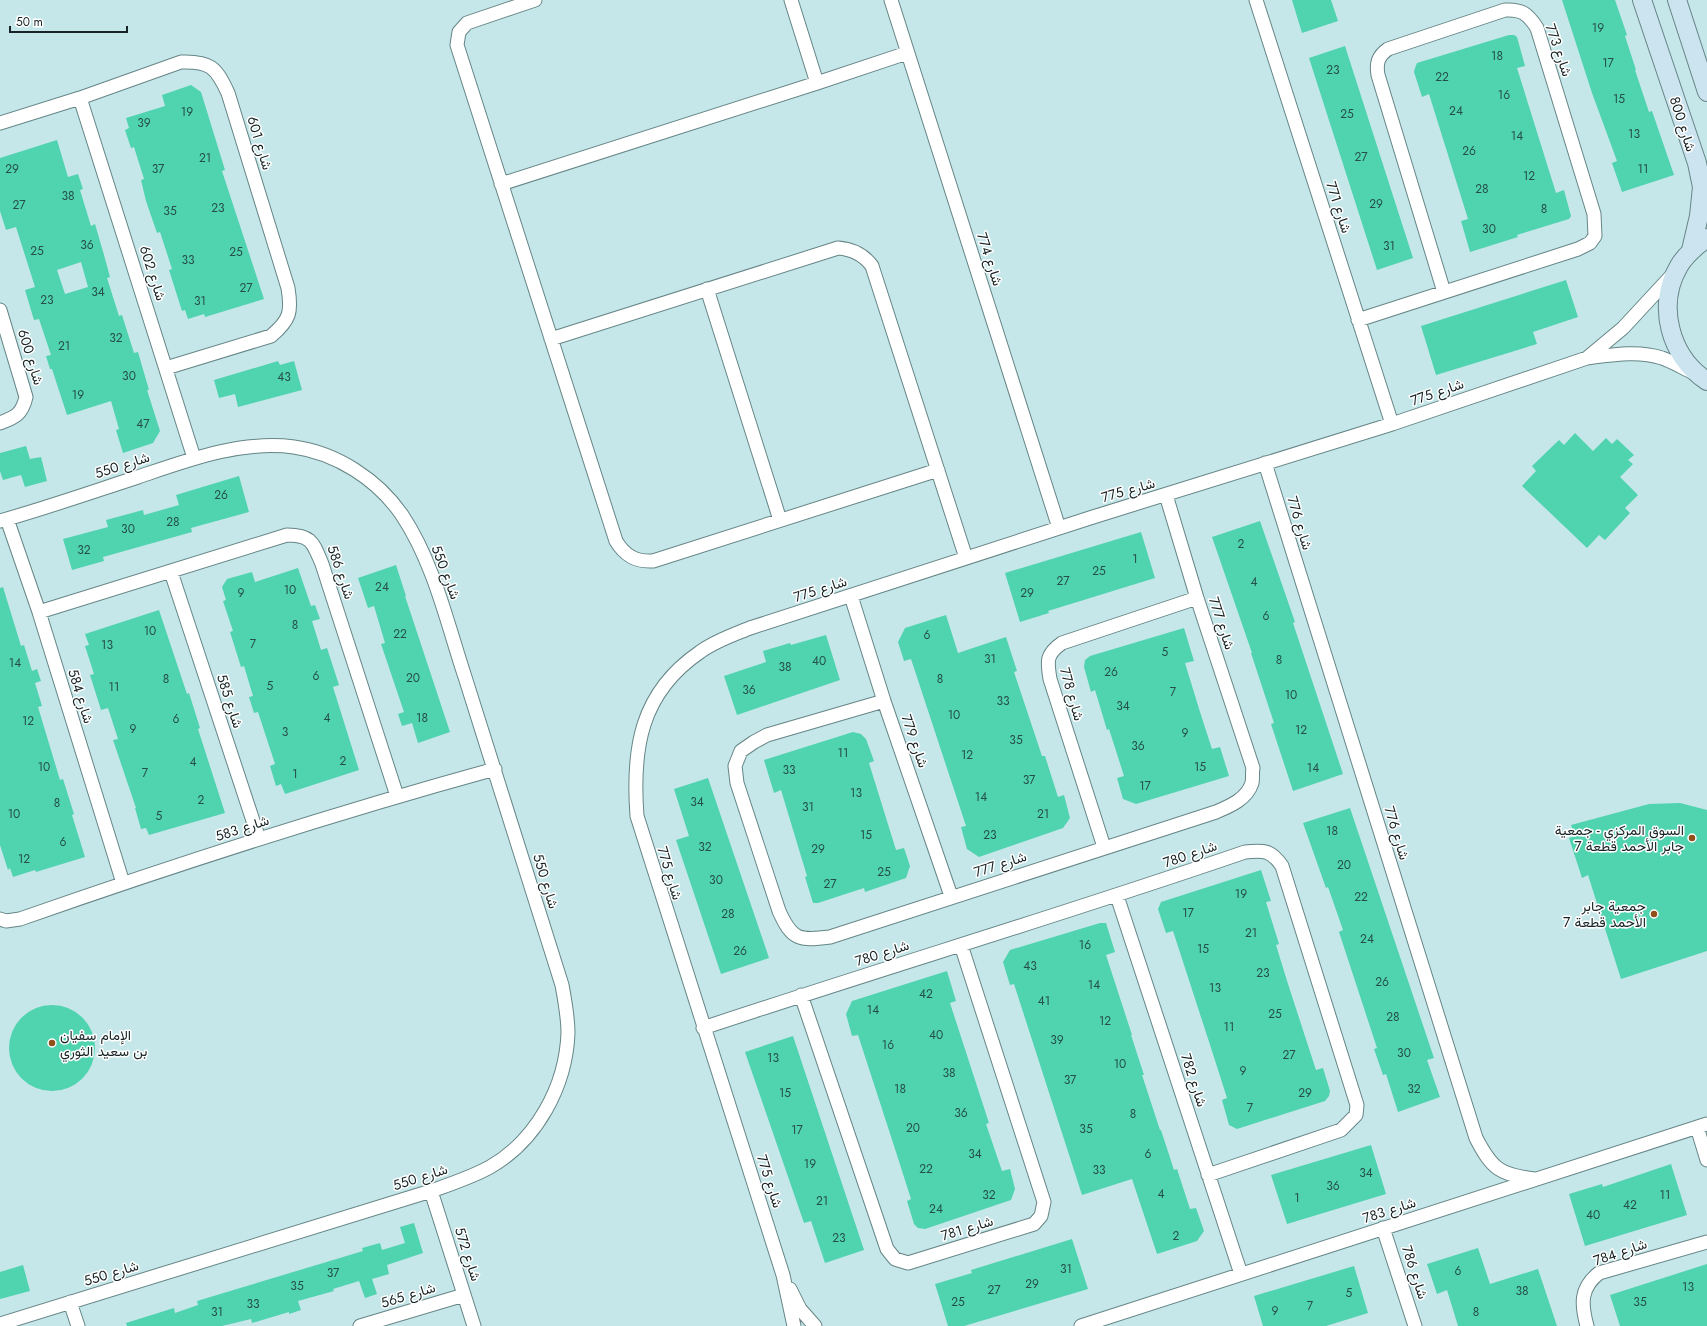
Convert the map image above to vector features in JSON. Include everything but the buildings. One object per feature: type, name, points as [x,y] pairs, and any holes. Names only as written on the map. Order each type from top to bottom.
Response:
[{"type":"street","points":[[535,0],[472,20],[462,27],[456,38],[458,51],[616,541],[625,553],[638,560],[653,561],[938,470]]},
{"type":"street","points":[[791,0],[817,83]]},
{"type":"street","name":"شارع 774","points":[[891,0],[1060,528]]},
{"type":"street","name":"شارع 771","points":[[1256,0],[1392,424]]},
{"type":"street","name":"شارع 800","points":[[1642,0],[1697,163],[1702,187],[1699,216],[1691,250]]},
{"type":"street","points":[[1677,0],[1707,92]]},
{"type":"street","name":"شارع 773","points":[[1358,320],[1578,249],[1590,243],[1595,236],[1594,214],[1537,28],[1525,13],[1515,9],[1505,10],[1388,49],[1380,55],[1377,65],[1378,75],[1444,292]]},
{"type":"street","points":[[501,184],[907,53]]},
{"type":"street","name":"شارع 601","points":[[0,124],[80,98],[181,62],[199,61],[212,67],[221,77],[228,93],[288,288],[290,302],[289,316],[281,328],[271,336],[166,368]]},
{"type":"street","name":"شارع 602","points":[[80,98],[194,458]]},
{"type":"street","points":[[1703,378],[1685,362],[1675,344],[1669,325],[1668,305],[1671,285],[1679,267],[1691,250],[1707,238]]},
{"type":"street","points":[[551,339],[838,248],[852,250],[864,257],[872,266],[966,558]]},
{"type":"street","name":"شارع 775","points":[[1587,358],[1622,328],[1679,267]]},
{"type":"street","points":[[707,289],[780,520]]},
{"type":"street","name":"شارع 600","points":[[0,310],[26,397],[23,409],[14,418],[0,423]]},
{"type":"street","name":"شارع 775","points":[[794,1326],[783,1275],[703,1028],[637,816],[635,786],[642,726],[652,702],[667,682],[682,666],[701,651],[750,628],[1060,528],[1392,424],[1587,358],[1618,354],[1643,354],[1662,358],[1703,378]]},
{"type":"street","name":"شارع 550","points":[[0,1324],[431,1191],[464,1179],[491,1166],[515,1149],[538,1123],[554,1098],[566,1054],[567,1013],[562,985],[495,769],[426,560],[401,514],[384,494],[364,476],[341,462],[317,453],[294,447],[269,446],[244,448],[194,458],[4,520]]},
{"type":"street","name":"شارع 776","points":[[1265,463],[1476,1138],[1486,1157],[1500,1171],[1518,1177],[1535,1179]]},
{"type":"street","name":"شارع 777","points":[[884,701],[767,735],[742,751],[735,766],[737,783],[779,911],[787,928],[798,937],[812,939],[830,937],[951,896],[1228,807],[1246,795],[1252,783],[1253,768],[1197,598],[1166,495]]},
{"type":"street","name":"شارع 584","points":[[4,520],[38,612],[123,883]]},
{"type":"street","name":"شارع 586","points":[[38,612],[288,535],[307,537],[314,544],[322,564],[397,796]]},
{"type":"street","name":"شارع 585","points":[[171,572],[260,839]]},
{"type":"street","name":"شارع 779","points":[[851,596],[884,701],[951,896]]},
{"type":"street","name":"شارع 778","points":[[1104,847],[1050,679],[1047,664],[1049,654],[1062,643],[1197,598]]},
{"type":"street","name":"شارع 583","points":[[0,919],[6,921],[20,919],[123,883],[260,839],[397,796],[495,769]]},
{"type":"street","name":"شارع 780","points":[[703,1028],[801,995],[1117,896],[1245,852],[1259,850],[1275,856],[1282,866],[1357,1105],[1356,1115],[1340,1130],[1208,1175]]},
{"type":"street","name":"شارع 782","points":[[1117,896],[1240,1274]]},
{"type":"street","name":"شارع 781","points":[[801,995],[887,1249],[896,1259],[908,1263],[1034,1224],[1041,1216],[1044,1202],[961,945]]},
{"type":"street","points":[[1702,1125],[1707,1160]]},
{"type":"street","name":"شارع 783","points":[[1081,1326],[1702,1125]]},
{"type":"street","name":"شارع 572","points":[[431,1191],[474,1326]]},
{"type":"street","name":"شارع 786","points":[[1383,1228],[1415,1326]]},
{"type":"street","name":"شارع 784","points":[[1587,1326],[1583,1302],[1585,1290],[1589,1281],[1599,1273],[1707,1242]]},
{"type":"street","name":"شارع 775","points":[[783,1275],[800,1309],[815,1326]]},
{"type":"street","name":"شارع 565","points":[[360,1326],[464,1295]]},
{"type":"street","points":[[70,1302],[78,1326]]},
{"type":"place","name":"السوق المركزي - جمعية جابر الأحمد قطعة 7","points":[[1692,838]]},
{"type":"place","name":"جمعية جابر الأحمد قطعة 7","points":[[1654,914]]},
{"type":"place","name":"الإمام سفيان بن سعيد الثوري","points":[[52,1043]]}]
